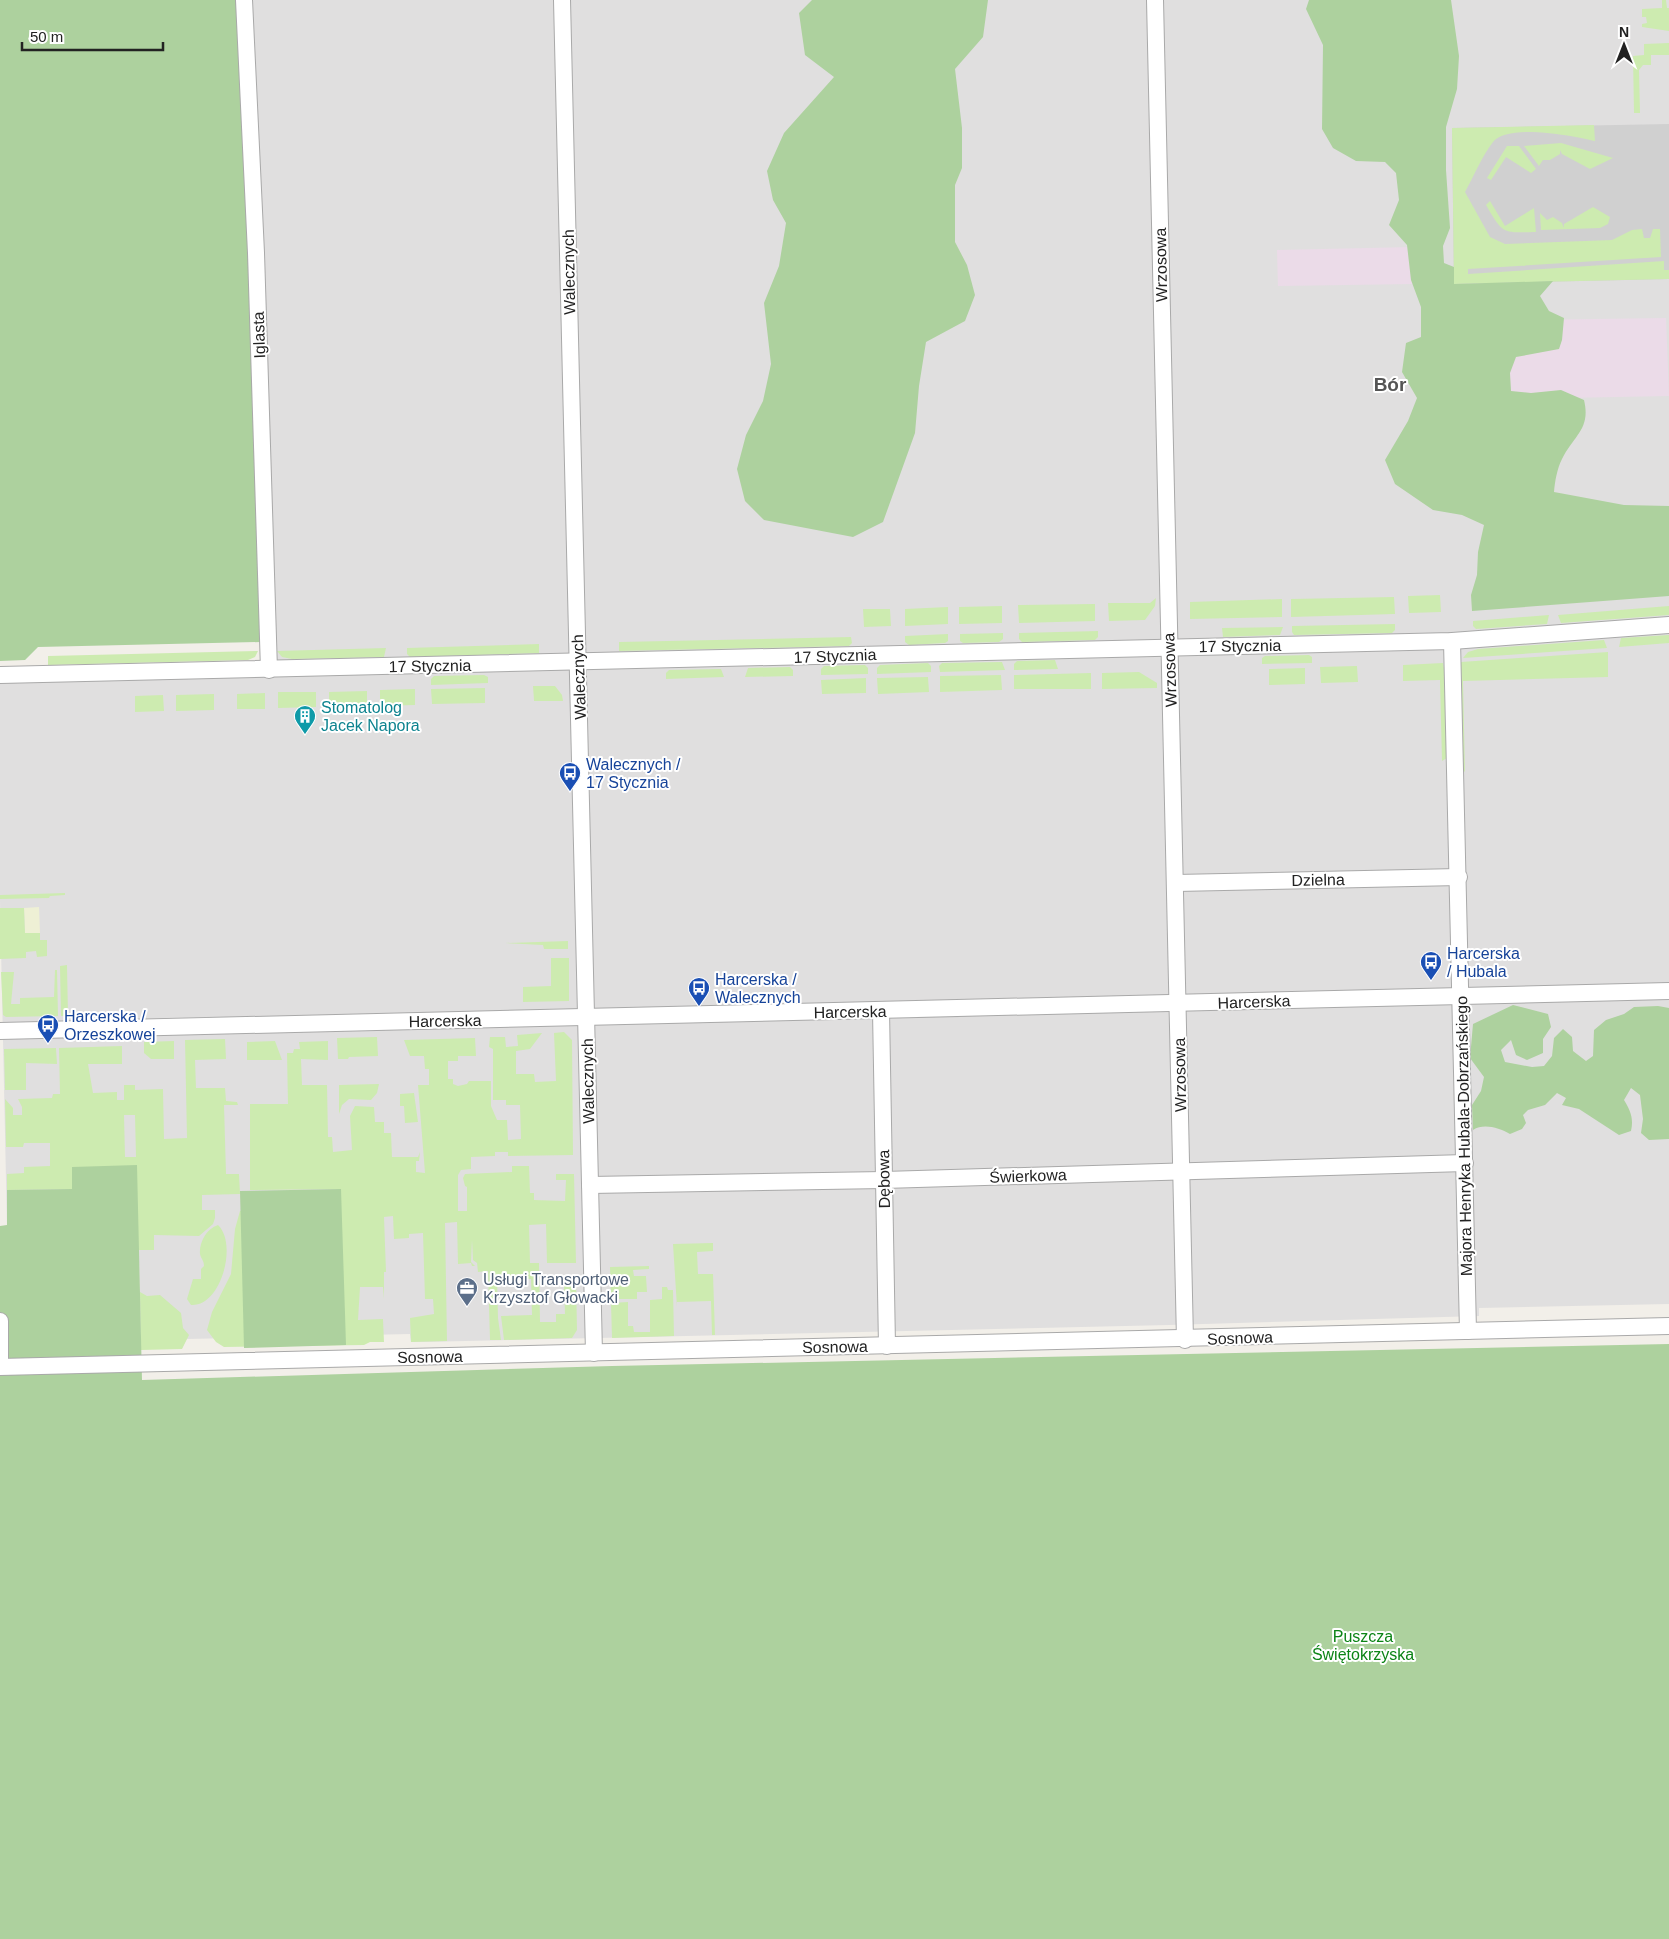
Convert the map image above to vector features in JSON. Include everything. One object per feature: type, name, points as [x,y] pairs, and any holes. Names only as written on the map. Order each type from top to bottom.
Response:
[{"type":"street","name":"Iglasta","points":[[244,0],[256,253],[269,670]]},
{"type":"street","name":"Walecznych","points":[[562,0],[594,1353]]},
{"type":"street","name":"Wrzosowa","points":[[1155,0],[1179,1004],[1185,1340]]},
{"type":"street","name":"17 Stycznia","points":[[0,675],[1452,641],[1669,625]]},
{"type":"street","name":"Majora Henryka Hubala-Dobrzańskiego","points":[[1452,641],[1459,878],[1468,1331]]},
{"type":"street","name":"Dzielna","points":[[1176,882],[1459,878]]},
{"type":"street","name":"Harcerska","points":[[0,1030],[586,1018],[1669,991]]},
{"type":"street","name":"Dębowa","points":[[880,1011],[887,1346]]},
{"type":"street","name":"Świerkowa","points":[[590,1185],[884,1180],[1465,1163]]},
{"type":"street","points":[[0,1321],[0,1367]]},
{"type":"street","name":"Sosnowa","points":[[0,1367],[1185,1340],[1669,1326]]},
{"type":"shaded area","points":[[245,0],[1669,0],[1669,1304],[1479,1308],[1479,1316],[1169,1325],[421,1342],[411,1342],[410,1334],[141,1340],[138,1222],[7,1226],[0,901],[0,676],[271,671]]},
{"type":"shaded area","points":[[1669,124],[1669,279],[1454,284],[1452,128]]},
{"type":"shaded area","points":[[1413,247],[1414,284],[1278,286],[1277,250]]},
{"type":"shaded area","points":[[1666,318],[1669,396],[1457,400],[1454,321]]},
{"type":"green space","points":[[0,0],[242,0],[261,642],[38,647],[25,660],[0,661]]},
{"type":"green space","points":[[812,0],[988,0],[983,37],[955,69],[962,128],[962,168],[955,185],[955,242],[967,265],[975,295],[965,321],[926,342],[919,386],[915,433],[883,522],[853,537],[764,520],[745,501],[737,469],[746,435],[763,401],[771,364],[764,303],[779,266],[786,223],[773,200],[767,171],[784,133],[834,77],[805,55],[799,13]]},
{"type":"green space","points":[[1309,0],[1451,0],[1459,56],[1457,89],[1446,127],[1446,170],[1450,228],[1443,246],[1444,263],[1454,267],[1454,284],[1553,281],[1540,296],[1549,311],[1564,318],[1562,340],[1559,349],[1516,357],[1510,373],[1511,391],[1531,393],[1561,390],[1584,400],[1586,410],[1583,425],[1560,463],[1554,492],[1624,505],[1669,506],[1669,596],[1472,611],[1471,595],[1477,575],[1478,552],[1484,525],[1462,515],[1433,510],[1395,484],[1385,460],[1408,421],[1417,398],[1402,372],[1406,343],[1421,337],[1421,307],[1411,280],[1407,245],[1389,225],[1399,200],[1396,173],[1385,162],[1356,161],[1333,148],[1322,129],[1323,45],[1306,9]]},
{"type":"green space","points":[[1662,0],[1666,0],[1667,8],[1669,8],[1669,31],[1642,27],[1642,24],[1647,23],[1646,17],[1642,17],[1642,9],[1662,8]]},
{"type":"green space","points":[[1669,43],[1669,55],[1651,55],[1651,65],[1643,65],[1639,70],[1640,113],[1634,113],[1633,56],[1644,55],[1644,44]]},
{"type":"green space","points":[[1594,125],[1595,141],[1572,136],[1526,132],[1501,136],[1489,148],[1465,192],[1490,237],[1505,244],[1612,240],[1632,230],[1642,229],[1644,238],[1650,238],[1653,229],[1660,229],[1661,257],[1468,269],[1468,274],[1664,261],[1664,270],[1669,270],[1669,279],[1454,284],[1452,128]]},
{"type":"green space","points":[[1561,143],[1613,158],[1590,169],[1562,154],[1560,150],[1560,154],[1550,160],[1543,160],[1539,166],[1524,146]]},
{"type":"green space","points":[[1507,146],[1519,146],[1536,169],[1531,173],[1506,157],[1491,180],[1487,178]]},
{"type":"green space","points":[[1490,201],[1505,226],[1534,208],[1536,232],[1510,232],[1500,227],[1486,205]]},
{"type":"green space","points":[[1593,207],[1610,217],[1608,224],[1600,228],[1541,230],[1540,213],[1547,220],[1553,217],[1562,223],[1564,228],[1564,224]]},
{"type":"green space","points":[[1440,595],[1441,612],[1409,613],[1408,596]]},
{"type":"green space","points":[[1394,597],[1395,614],[1291,617],[1291,599]]},
{"type":"green space","points":[[1156,598],[1155,606],[1145,620],[1109,621],[1108,603],[1150,603]]},
{"type":"green space","points":[[1282,599],[1282,617],[1190,619],[1190,602]]},
{"type":"green space","points":[[1095,604],[1095,621],[1019,623],[1018,605]]},
{"type":"green space","points":[[1002,606],[1002,623],[959,624],[959,607]]},
{"type":"green space","points":[[1669,606],[1669,615],[1561,623],[1558,615]]},
{"type":"green space","points":[[948,607],[948,624],[905,626],[905,609]]},
{"type":"green space","points":[[863,609],[890,609],[891,626],[864,627]]},
{"type":"green space","points":[[1549,615],[1547,624],[1476,629],[1473,626],[1473,621]]},
{"type":"green space","points":[[1395,624],[1395,630],[1392,633],[1294,635],[1292,632],[1292,626]]},
{"type":"green space","points":[[1283,627],[1280,635],[1223,637],[1222,628]]},
{"type":"green space","points":[[1098,631],[1098,637],[1095,640],[1022,642],[1019,639],[1019,633]]},
{"type":"green space","points":[[1003,633],[1003,639],[999,642],[963,643],[960,641],[960,634]]},
{"type":"green space","points":[[948,634],[948,641],[945,643],[909,645],[905,642],[905,636]]},
{"type":"green space","points":[[1669,635],[1669,643],[1619,647],[1621,638]]},
{"type":"green space","points":[[851,637],[852,643],[849,646],[619,651],[619,642]]},
{"type":"green space","points":[[1604,640],[1607,648],[1463,658],[1468,652],[1478,649]]},
{"type":"green space","points":[[539,644],[539,653],[410,657],[407,654],[407,648]]},
{"type":"green space","points":[[386,648],[384,657],[292,659],[282,657],[277,651]]},
{"type":"green space","points":[[258,651],[255,657],[248,660],[48,665],[48,656]]},
{"type":"green space","points":[[1608,652],[1608,677],[1463,681],[1465,772],[1462,769],[1461,662]]},
{"type":"green space","points":[[1309,655],[1312,657],[1312,663],[1262,664],[1262,658],[1265,656]]},
{"type":"green space","points":[[1055,660],[1058,669],[1014,670],[1014,664],[1017,661]]},
{"type":"green space","points":[[1002,662],[1005,670],[940,672],[939,666],[942,663]]},
{"type":"green space","points":[[928,663],[931,666],[931,672],[877,674],[877,668],[880,665]]},
{"type":"green space","points":[[1443,663],[1446,679],[1447,758],[1442,761],[1440,680],[1403,681],[1403,665]]},
{"type":"green space","points":[[865,665],[868,668],[868,674],[821,675],[821,669],[824,666]]},
{"type":"green space","points":[[1357,666],[1358,682],[1321,683],[1320,667]]},
{"type":"green space","points":[[790,667],[793,670],[793,676],[745,677],[748,668]]},
{"type":"green space","points":[[1305,668],[1305,684],[1269,685],[1269,669]]},
{"type":"green space","points":[[721,669],[724,677],[666,679],[666,673],[669,670]]},
{"type":"green space","points":[[1139,672],[1157,683],[1157,688],[1102,689],[1102,673]]},
{"type":"green space","points":[[1091,673],[1091,689],[1014,689],[1014,675]]},
{"type":"green space","points":[[484,675],[488,677],[488,683],[431,685],[431,679],[434,676]]},
{"type":"green space","points":[[1001,675],[1002,690],[940,692],[940,676]]},
{"type":"green space","points":[[928,677],[929,692],[878,694],[877,678]]},
{"type":"green space","points":[[866,678],[866,693],[822,694],[821,680]]},
{"type":"green space","points":[[533,686],[555,686],[562,695],[563,701],[534,701]]},
{"type":"green space","points":[[485,688],[485,703],[432,704],[431,689]]},
{"type":"green space","points":[[415,689],[415,705],[380,706],[380,690]]},
{"type":"green space","points":[[367,691],[367,706],[329,707],[329,692]]},
{"type":"green space","points":[[278,692],[316,692],[316,707],[278,708]]},
{"type":"green space","points":[[265,693],[265,709],[237,709],[237,694]]},
{"type":"green space","points":[[214,694],[214,710],[176,711],[176,695]]},
{"type":"green space","points":[[163,695],[164,711],[135,712],[135,696]]},
{"type":"green space","points":[[65,893],[65,895],[50,896],[49,898],[0,899],[0,895]]},
{"type":"green space","points":[[39,907],[40,933],[25,934],[24,908]]},
{"type":"green space","points":[[0,908],[24,908],[25,933],[40,933],[40,940],[47,940],[47,956],[37,957],[36,951],[26,952],[26,958],[0,959]]},
{"type":"green space","points":[[568,941],[568,949],[544,949],[543,945],[505,943]]},
{"type":"green space","points":[[551,958],[569,958],[569,1001],[523,1002],[523,987],[551,986]]},
{"type":"green space","points":[[67,965],[68,1016],[61,1016],[60,966]]},
{"type":"green space","points":[[55,970],[57,970],[58,1016],[6,1017],[3,1015],[1,972],[14,972],[11,1004],[20,1004],[20,998],[54,997]]},
{"type":"green space","points":[[1513,1005],[1548,1014],[1551,1027],[1543,1039],[1543,1053],[1527,1060],[1516,1055],[1511,1040],[1501,1050],[1505,1062],[1532,1067],[1544,1066],[1552,1056],[1554,1038],[1563,1029],[1572,1037],[1573,1051],[1586,1061],[1593,1056],[1594,1030],[1606,1020],[1624,1014],[1634,1007],[1658,1006],[1669,1008],[1669,1139],[1649,1140],[1641,1133],[1643,1119],[1640,1095],[1631,1088],[1624,1100],[1631,1114],[1631,1131],[1619,1135],[1579,1109],[1562,1105],[1566,1098],[1557,1093],[1545,1105],[1528,1110],[1523,1115],[1526,1123],[1522,1129],[1510,1134],[1492,1127],[1482,1127],[1473,1130],[1472,1105],[1481,1091],[1484,1077],[1470,1058],[1473,1024]]},
{"type":"green space","points":[[564,1032],[572,1040],[573,1155],[508,1156],[508,1152],[495,1152],[495,1156],[471,1157],[471,1169],[461,1170],[458,1175],[458,1211],[467,1211],[467,1187],[463,1178],[465,1174],[512,1172],[512,1166],[529,1166],[530,1193],[534,1193],[534,1200],[565,1201],[566,1180],[556,1180],[556,1174],[574,1174],[576,1263],[547,1263],[546,1224],[529,1225],[530,1263],[539,1263],[540,1322],[556,1322],[556,1314],[565,1314],[564,1285],[556,1285],[556,1279],[576,1279],[577,1330],[572,1338],[504,1340],[501,1316],[532,1315],[531,1279],[497,1279],[498,1318],[501,1340],[490,1340],[488,1271],[478,1272],[477,1263],[473,1260],[472,1240],[471,1262],[475,1266],[472,1266],[471,1263],[458,1264],[457,1222],[445,1223],[447,1341],[411,1342],[410,1318],[434,1314],[433,1299],[425,1299],[423,1233],[409,1234],[409,1238],[394,1239],[393,1216],[384,1217],[386,1272],[384,1272],[384,1299],[383,1287],[360,1287],[358,1320],[383,1319],[384,1342],[370,1342],[364,1345],[224,1347],[216,1342],[207,1330],[212,1312],[231,1274],[235,1229],[240,1211],[341,1189],[250,1190],[250,1104],[288,1104],[287,1053],[293,1053],[294,1049],[300,1049],[299,1042],[328,1041],[328,1060],[301,1059],[302,1085],[327,1085],[328,1137],[332,1137],[333,1152],[352,1150],[350,1116],[355,1106],[374,1107],[375,1122],[384,1122],[384,1133],[391,1133],[392,1157],[418,1157],[420,1152],[419,1161],[416,1161],[416,1172],[425,1173],[418,1085],[429,1085],[429,1069],[425,1069],[424,1056],[410,1056],[404,1040],[475,1038],[476,1056],[458,1056],[458,1061],[448,1061],[448,1079],[453,1079],[453,1084],[458,1086],[467,1084],[469,1081],[491,1081],[491,1106],[497,1120],[507,1120],[508,1140],[521,1139],[520,1105],[506,1105],[506,1100],[493,1100],[493,1049],[489,1047],[490,1037],[505,1037],[506,1047],[518,1046],[517,1035],[542,1033],[530,1049],[516,1051],[516,1074],[534,1074],[535,1082],[556,1081],[554,1033]]},
{"type":"green space","points":[[377,1037],[378,1056],[338,1059],[337,1038]]},
{"type":"green space","points":[[225,1039],[226,1059],[195,1060],[196,1088],[225,1088],[226,1101],[237,1102],[238,1105],[224,1105],[226,1174],[239,1174],[240,1194],[202,1195],[202,1210],[215,1210],[215,1218],[213,1224],[199,1236],[154,1235],[154,1250],[138,1250],[137,1193],[72,1167],[72,1189],[7,1190],[7,1174],[24,1173],[24,1167],[50,1166],[50,1143],[24,1143],[23,1147],[6,1147],[5,1099],[13,1108],[13,1115],[22,1115],[22,1107],[18,1099],[52,1098],[53,1094],[60,1094],[59,1048],[122,1046],[122,1064],[88,1064],[93,1093],[117,1092],[117,1100],[124,1100],[124,1085],[135,1085],[135,1090],[163,1089],[164,1139],[187,1138],[185,1040]],"holes":[[[124,1115],[135,1115],[136,1157],[125,1157]]]},
{"type":"green space","points":[[174,1041],[174,1059],[151,1059],[144,1053],[144,1042]]},
{"type":"green space","points":[[275,1041],[282,1060],[247,1060],[247,1042]]},
{"type":"green space","points":[[56,1048],[57,1064],[26,1063],[26,1090],[5,1090],[4,1049]]},
{"type":"green space","points":[[379,1084],[377,1093],[371,1100],[349,1099],[342,1105],[339,1114],[339,1085]]},
{"type":"green space","points":[[414,1093],[418,1122],[405,1123],[404,1106],[400,1106],[400,1094]]},
{"type":"green space","name":"Puszcza Świętokrzyska","points":[[137,1165],[142,1380],[612,1366],[1669,1344],[1669,1939],[0,1939],[0,1226],[7,1225],[7,1190],[72,1189],[72,1167]]},
{"type":"green space","points":[[341,1189],[346,1345],[244,1348],[240,1191]]},
{"type":"green space","points":[[218,1225],[224,1234],[226,1246],[223,1273],[218,1286],[211,1296],[202,1303],[191,1305],[187,1299],[193,1279],[201,1279],[201,1269],[204,1266],[200,1254],[202,1241],[210,1230]]},
{"type":"green space","points":[[713,1243],[713,1251],[697,1252],[698,1274],[713,1274],[715,1335],[712,1335],[711,1301],[677,1302],[677,1307],[673,1244]]},
{"type":"green space","points":[[649,1266],[649,1269],[633,1270],[634,1276],[646,1276],[647,1292],[637,1292],[637,1299],[611,1299],[610,1267]]},
{"type":"green space","points":[[662,1287],[673,1290],[674,1336],[612,1338],[611,1303],[628,1302],[628,1326],[633,1326],[634,1332],[650,1332],[650,1300],[662,1299]]},
{"type":"green space","points":[[140,1292],[147,1296],[160,1295],[181,1313],[183,1328],[189,1335],[182,1349],[141,1350]]},
{"type":"place","name":"Stomatolog Jacek Napora","points":[[305,735]]},
{"type":"place","name":"Walecznych / 17 Stycznia","points":[[570,792]]},
{"type":"place","name":"Harcerska / Hubala","points":[[1431,981]]},
{"type":"place","name":"Harcerska / Walecznych","points":[[699,1007]]},
{"type":"place","name":"Harcerska / Orzeszkowej","points":[[48,1044]]},
{"type":"place","name":"Usługi Transportowe Krzysztof Głowacki","points":[[467,1307]]},
{"type":"district","name":"Bór","points":[[1390,384]]}]
